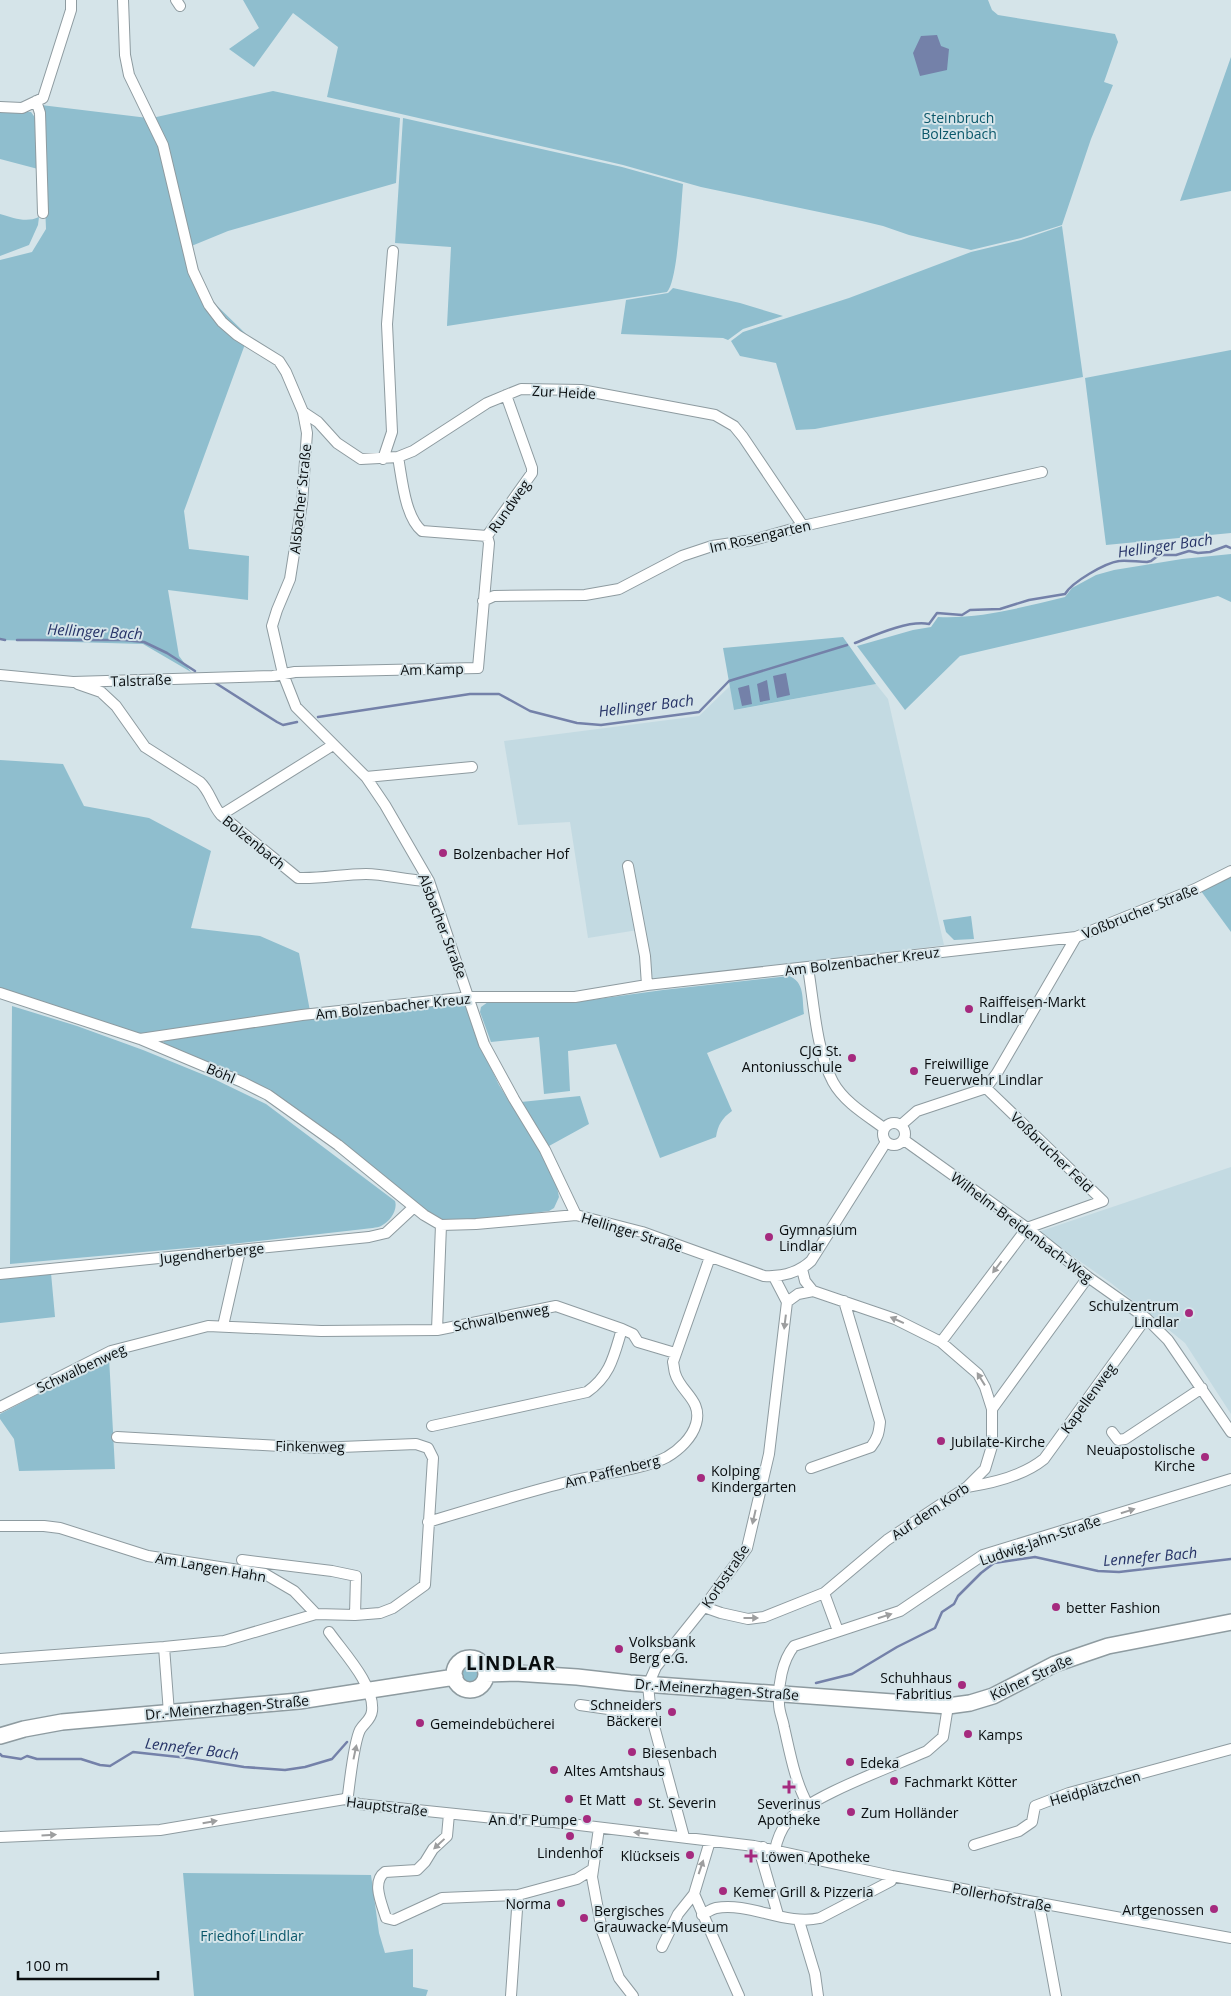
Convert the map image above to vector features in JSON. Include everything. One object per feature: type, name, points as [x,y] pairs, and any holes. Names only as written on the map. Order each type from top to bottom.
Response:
[{"type":"main road","name":"Kölner Straße","points":[[948,1706],[970,1703],[993,1696],[1055,1664],[1108,1646],[1231,1622]]},
{"type":"main road","points":[[468,1658],[479,1661],[486,1674],[482,1684],[470,1689],[461,1686],[454,1677],[459,1662],[468,1658]]},
{"type":"main road","name":"Dr.-Meinerzhagen-Straße","points":[[486,1674],[515,1673],[577,1677],[648,1685],[948,1706]]},
{"type":"main road","name":"Dr.-Meinerzhagen-Straße","points":[[0,1736],[24,1729],[62,1722],[299,1701],[454,1677]]},
{"type":"street","points":[[0,106],[22,108],[44,98],[71,10],[71,0]]},
{"type":"street","name":"Alsbacher Straße","points":[[124,0],[125,55],[129,75],[163,145],[193,271],[209,306],[222,322],[237,335],[279,361],[286,372],[303,412],[307,433],[302,503],[290,579],[272,626],[283,674],[296,707],[366,777],[385,805],[429,881],[470,997],[484,1044],[514,1099],[546,1150],[576,1215]]},
{"type":"street","points":[[36,101],[40,113],[43,213]]},
{"type":"street","points":[[383,459],[392,432],[387,324],[393,251]]},
{"type":"street","name":"Zur Heide","points":[[303,412],[318,422],[349,453],[361,459],[398,457],[413,452],[487,403],[521,389],[581,390],[715,415],[734,426],[743,437],[803,526]]},
{"type":"street","name":"Rundweg","points":[[398,457],[410,515],[414,525],[422,531],[487,536],[532,472],[506,395]]},
{"type":"street","name":"Im Rosengarten","points":[[483,601],[494,596],[586,595],[619,589],[682,556],[712,546],[753,540],[803,526],[1042,472]]},
{"type":"street","name":"Am Kamp","points":[[283,674],[295,672],[478,668],[489,543],[487,536]]},
{"type":"street","name":"Talstraße","points":[[0,675],[73,682],[272,676],[283,674]]},
{"type":"street","name":"Bolzenbach","points":[[73,682],[101,692],[116,706],[145,747],[200,782],[205,787],[214,807],[221,816],[298,878],[312,879],[367,874],[412,881],[429,881]]},
{"type":"street","points":[[221,816],[333,745]]},
{"type":"street","points":[[366,777],[472,766]]},
{"type":"street","points":[[628,866],[645,956],[647,985]]},
{"type":"street","name":"Voßbrucher Straße","points":[[986,1088],[1076,937],[1195,889],[1231,871]]},
{"type":"street","name":"Am Bolzenbacher Kreuz","points":[[140,1039],[302,1015],[470,997],[575,997],[647,985],[1076,937]]},
{"type":"street","points":[[808,968],[822,1050],[833,1082],[854,1107],[884,1128]]},
{"type":"street","name":"Böhl","points":[[0,993],[140,1039],[242,1082],[268,1096],[338,1145],[414,1207]]},
{"type":"street","points":[[901,1125],[917,1111],[986,1088]]},
{"type":"street","name":"Voßbrucher Feld","points":[[986,1088],[1103,1201],[1027,1228]]},
{"type":"street","points":[[890,1123],[901,1125],[905,1130],[904,1140],[898,1145],[886,1142],[883,1135],[884,1128],[890,1123]]},
{"type":"street","name":"Wilhelm-Breidenbach-Weg","points":[[904,1140],[1027,1228],[1088,1277],[1146,1318],[1168,1340],[1231,1432]]},
{"type":"street","points":[[774,1277],[787,1302],[798,1294],[813,1291],[805,1281],[802,1269],[811,1261],[886,1142]]},
{"type":"street","points":[[414,1207],[441,1225]]},
{"type":"street","name":"Jugendherberge","points":[[0,1274],[369,1237],[386,1233],[414,1207]]},
{"type":"street","name":"Hellinger Straße","points":[[441,1225],[476,1224],[576,1215],[642,1232],[764,1276],[774,1277],[802,1269]]},
{"type":"street","name":"Schwalbenweg","points":[[437,1330],[441,1225]]},
{"type":"street","points":[[941,1342],[1027,1228]]},
{"type":"street","points":[[223,1326],[240,1251]]},
{"type":"street","name":"Am Paffenberg","points":[[428,1522],[570,1481],[653,1463],[679,1448],[690,1437],[697,1423],[697,1411],[692,1397],[683,1389],[675,1374],[675,1353],[710,1257]]},
{"type":"street","points":[[992,1409],[1088,1277]]},
{"type":"street","name":"Auf dem Korb","points":[[704,1607],[748,1619],[764,1617],[824,1593],[887,1540],[967,1487],[985,1469],[992,1446],[992,1409],[985,1387],[978,1374],[941,1342],[895,1319],[813,1291]]},
{"type":"street","points":[[811,1468],[871,1447],[877,1439],[879,1432],[880,1422],[844,1301]]},
{"type":"street","name":"Korbstraße","points":[[648,1685],[656,1667],[704,1607],[747,1548],[769,1454],[787,1302]]},
{"type":"street","name":"Schwalbenweg","points":[[0,1407],[111,1351],[208,1326],[321,1331],[437,1330],[556,1306],[622,1329],[632,1334],[638,1342],[675,1353]]},
{"type":"street","name":"Kapellenweg","points":[[967,1487],[988,1484],[1031,1470],[1044,1459],[1146,1318]]},
{"type":"street","points":[[432,1426],[587,1392],[598,1384],[610,1369],[622,1329]]},
{"type":"street","points":[[1112,1432],[1118,1440],[1125,1439],[1202,1388]]},
{"type":"street","name":"Finkenweg","points":[[117,1437],[316,1448],[416,1444],[428,1448],[433,1458],[425,1585],[393,1608],[380,1613],[355,1615]]},
{"type":"street","name":"Ludwig-Jahn-Straße","points":[[808,1805],[789,1751],[779,1706],[779,1694],[787,1655],[794,1646],[900,1611],[983,1556],[1231,1479]]},
{"type":"street","name":"Am Langen Hahn","points":[[0,1526],[60,1528],[148,1556],[265,1574],[294,1591],[316,1614]]},
{"type":"street","points":[[0,1659],[224,1641],[316,1614],[355,1615],[356,1576],[332,1570],[242,1560]]},
{"type":"street","points":[[824,1593],[838,1631]]},
{"type":"street","points":[[329,1632],[363,1679],[369,1691],[372,1711],[368,1722],[360,1730],[348,1795],[345,1799]]},
{"type":"street","points":[[164,1647],[169,1713]]},
{"type":"street","points":[[648,1685],[651,1715],[684,1837]]},
{"type":"street","points":[[580,1706],[651,1715]]},
{"type":"street","points":[[775,1850],[777,1840],[787,1822],[808,1805],[927,1751],[943,1737],[948,1706]]},
{"type":"street","name":"Heidplätzchen","points":[[974,1845],[1019,1831],[1032,1822],[1035,1806],[1069,1794],[1231,1749]]},
{"type":"street","name":"Hauptstraße","points":[[0,1837],[160,1830],[345,1799],[359,1804],[449,1814],[554,1822],[775,1850]]},
{"type":"street","points":[[449,1814],[447,1836],[433,1849],[425,1862],[417,1870],[385,1872],[379,1880],[378,1889],[386,1918],[394,1920],[442,1898],[518,1895],[577,1879],[593,1869]]},
{"type":"street","points":[[599,1828],[592,1884],[602,1932],[615,1970],[633,1996]]},
{"type":"street","points":[[662,1947],[678,1914],[694,1894],[710,1841]]},
{"type":"street","points":[[763,1847],[762,1856],[778,1916]]},
{"type":"street","name":"Pollerhofstraße","points":[[775,1850],[892,1876],[1231,1938]]},
{"type":"street","points":[[702,1915],[714,1908],[737,1909],[799,1921],[820,1918],[891,1881],[892,1876]]},
{"type":"street","points":[[577,1879],[592,1884]]},
{"type":"street","points":[[694,1894],[739,1996]]},
{"type":"street","points":[[511,1996],[518,1895]]},
{"type":"street","points":[[1038,1904],[1056,1996]]},
{"type":"street","points":[[799,1921],[815,1974],[818,1996]]},
{"type":"shaded area","points":[[937,35],[941,46],[949,49],[947,70],[920,76],[913,53],[921,36]]},
{"type":"shaded area","points":[[786,673],[790,695],[777,698],[773,676]]},
{"type":"shaded area","points":[[767,680],[770,700],[760,702],[757,684]]},
{"type":"shaded area","points":[[876,684],[888,699],[944,945],[653,980],[644,929],[588,938],[570,822],[518,825],[504,741],[699,716],[730,686],[735,710]]},
{"type":"shaded area","points":[[749,685],[752,704],[742,706],[738,688]]},
{"type":"shaded area","name":"Schulzentrum Lindlar","points":[[1231,1167],[1231,1414],[1185,1343],[1111,1283],[1038,1232]]},
{"type":"green space","name":"Steinbruch Bolzenbach","points":[[243,0],[988,0],[992,10],[998,15],[1115,34],[1118,42],[1104,82],[1113,85],[1091,139],[1062,225],[1021,238],[971,250],[862,221],[701,187],[623,165],[327,97],[338,47],[293,13],[254,67],[229,49],[259,28]]},
{"type":"green space","points":[[1231,57],[1231,191],[1180,201]]},
{"type":"green space","points":[[273,91],[400,118],[396,183],[228,231],[189,247],[152,118]]},
{"type":"green space","points":[[41,105],[148,118],[161,145],[186,248],[207,296],[248,336],[184,511],[189,549],[249,556],[248,600],[168,590],[179,656],[191,672],[143,644],[0,640],[0,260],[32,252],[46,229]]},
{"type":"green space","points":[[0,110],[31,112],[36,119],[38,169],[0,159]]},
{"type":"green space","points":[[403,118],[622,167],[683,184],[674,273],[667,292],[447,326],[451,247],[395,243]]},
{"type":"green space","points":[[0,214],[25,220],[39,217],[38,225],[29,245],[0,256]]},
{"type":"green space","points":[[1062,226],[1083,377],[815,429],[796,430],[776,363],[740,356],[731,341],[743,332],[849,298],[971,252],[1021,240]]},
{"type":"green space","points":[[673,288],[740,303],[783,316],[743,329],[728,340],[723,338],[621,334],[626,300],[668,293]]},
{"type":"green space","points":[[1231,350],[1231,533],[1106,545],[1085,378]]},
{"type":"green space","points":[[1231,554],[1231,602],[1218,596],[960,656],[905,710],[857,646],[913,630],[931,627],[938,617],[986,614],[1065,597],[1072,588],[1096,575],[1114,570],[1182,559]]},
{"type":"green space","points":[[843,637],[876,684],[734,710],[723,648]]},
{"type":"green space","points":[[0,760],[63,764],[84,806],[149,818],[211,851],[191,928],[260,936],[299,953],[310,1011],[143,1035],[0,989]]},
{"type":"green space","points":[[1231,875],[1231,932],[1201,891]]},
{"type":"green space","points":[[971,916],[974,939],[954,940],[946,932],[943,920]]},
{"type":"green space","points":[[789,976],[798,982],[800,987],[803,997],[804,1014],[707,1053],[732,1111],[721,1122],[716,1137],[660,1158],[616,1044],[568,1051],[570,1091],[544,1094],[539,1037],[491,1042],[480,1012],[481,1007],[488,1002],[514,1000],[576,1002]]},
{"type":"green space","points":[[461,1002],[466,1006],[483,1051],[499,1085],[539,1149],[556,1182],[559,1197],[554,1208],[549,1211],[468,1221],[447,1221],[432,1215],[332,1136],[275,1095],[162,1044],[166,1039],[333,1015]]},
{"type":"green space","points":[[12,1006],[77,1026],[143,1050],[214,1079],[266,1104],[395,1201],[396,1204],[392,1215],[387,1222],[373,1228],[232,1244],[10,1264]]},
{"type":"green space","points":[[580,1096],[589,1124],[549,1146],[521,1102]]},
{"type":"green space","points":[[51,1273],[55,1317],[0,1323],[0,1279]]},
{"type":"green space","points":[[109,1357],[115,1469],[19,1471],[14,1439],[0,1419],[0,1414]]},
{"type":"green space","points":[[467,1667],[473,1667],[478,1672],[476,1681],[467,1683],[462,1678],[462,1672]]},
{"type":"green space","name":"Friedhof Lindlar","points":[[183,1873],[371,1875],[379,1933],[385,1953],[413,1949],[413,1987],[428,1990],[426,1996],[194,1996]]},
{"type":"waterway","name":"Hellinger Bach","points":[[855,643],[902,626],[921,623],[929,624],[937,613],[962,615],[970,610],[1000,609],[1029,600],[1065,594],[1081,579],[1113,562],[1147,562],[1159,555],[1176,555],[1189,551],[1198,553],[1210,552],[1226,546],[1231,548]]},
{"type":"waterway","name":"Hellinger Bach","points":[[0,639],[5,640]]},
{"type":"waterway","name":"Hellinger Bach","points":[[17,640],[124,640],[144,642],[167,653],[195,671]]},
{"type":"waterway","name":"Hellinger Bach","points":[[318,717],[470,694],[499,694],[530,711],[577,723],[601,725],[699,712],[729,681],[847,645]]},
{"type":"waterway","name":"Hellinger Bach","points":[[214,682],[283,725],[297,722]]},
{"type":"waterway","name":"Lennefer Bach","points":[[816,1683],[852,1674],[897,1647],[935,1628],[942,1612],[954,1604],[958,1596],[994,1563],[1035,1557],[1098,1571],[1119,1572],[1231,1559]]},
{"type":"waterway","name":"Lennefer Bach","points":[[0,1754],[21,1759],[27,1756],[37,1759],[81,1759],[110,1766],[133,1752],[244,1767],[285,1770],[305,1767],[332,1759],[347,1742]]},
{"type":"place","name":"Bolzenbacher Hof","points":[[443,853]]},
{"type":"place","name":"Raiffeisen-Markt Lindlar","points":[[969,1009]]},
{"type":"place","name":"CJG St. Antoniusschule","points":[[852,1058]]},
{"type":"place","name":"Freiwillige Feuerwehr Lindlar","points":[[914,1071]]},
{"type":"place","name":"Gymnasium Lindlar","points":[[769,1237]]},
{"type":"place","name":"Schulzentrum Lindlar","points":[[1189,1313]]},
{"type":"place","name":"Jubilate-Kirche","points":[[941,1441]]},
{"type":"place","name":"Neuapostolische Kirche","points":[[1205,1457]]},
{"type":"place","name":"Kolping Kindergarten","points":[[701,1478]]},
{"type":"place","name":"better Fashion","points":[[1056,1607]]},
{"type":"place","name":"Volksbank Berg e.G.","points":[[619,1649]]},
{"type":"place","name":"Schuhhaus Fabritius","points":[[962,1685]]},
{"type":"place","name":"Schneiders Bäckerei","points":[[672,1712]]},
{"type":"place","name":"Gemeindebücherei","points":[[420,1723]]},
{"type":"place","name":"Kamps","points":[[968,1734]]},
{"type":"place","name":"Biesenbach","points":[[632,1752]]},
{"type":"place","name":"Edeka","points":[[850,1762]]},
{"type":"place","name":"Altes Amtshaus","points":[[554,1770]]},
{"type":"place","name":"Fachmarkt Kötter","points":[[894,1781]]},
{"type":"place","name":"Severinus Apotheke","points":[[789,1787]]},
{"type":"place","name":"Et Matt","points":[[569,1799]]},
{"type":"place","name":"St. Severin","points":[[638,1802]]},
{"type":"place","name":"Zum Holländer","points":[[851,1812]]},
{"type":"place","name":"An d'r Pumpe","points":[[587,1819]]},
{"type":"place","name":"Lindenhof","points":[[570,1836]]},
{"type":"place","name":"Klückseis","points":[[690,1855]]},
{"type":"place","name":"Löwen Apotheke","points":[[751,1856]]},
{"type":"place","name":"Kemer Grill & Pizzeria","points":[[723,1891]]},
{"type":"place","name":"Norma","points":[[561,1903]]},
{"type":"place","name":"Artgenossen","points":[[1214,1909]]},
{"type":"place","name":"Bergisches Grauwacke-Museum","points":[[584,1918]]},
{"type":"district","name":"LINDLAR","points":[[511,1663]]}]
